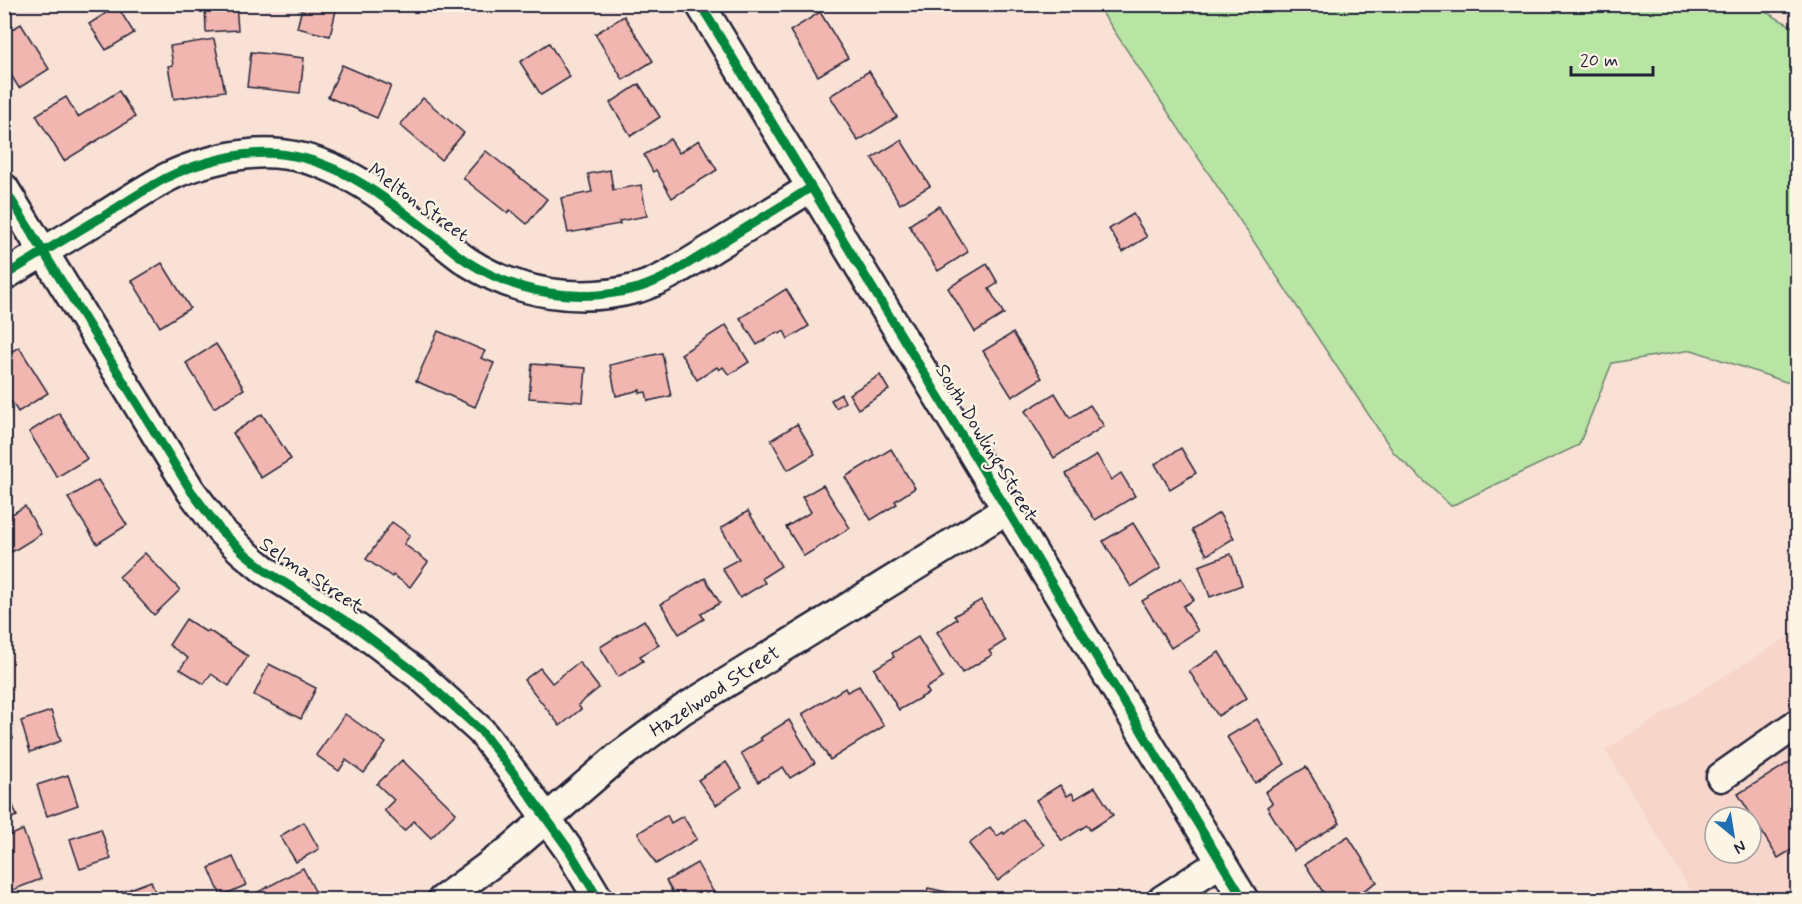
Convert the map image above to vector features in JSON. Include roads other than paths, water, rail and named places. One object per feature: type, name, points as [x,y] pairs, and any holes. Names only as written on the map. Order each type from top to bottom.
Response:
[{"type":"street","name":"South Dowling Street","points":[[700,4],[1244,900]]},
{"type":"street","name":"Melton Street","points":[[4,276],[169,176],[224,157],[253,153],[276,154],[319,163],[356,179],[376,191],[468,262],[495,277],[547,293],[571,296],[596,295],[638,288],[667,276],[810,188]]},
{"type":"street","name":"Selma Street","points":[[4,188],[191,491],[221,531],[266,571],[357,628],[419,675],[482,731],[569,850],[599,900]]},
{"type":"street","name":"Hazelwood Street","points":[[442,900],[510,850],[618,757],[682,710],[1006,510]]},
{"type":"street","points":[[1721,777],[1797,723]]},
{"type":"street","points":[[1162,900],[1221,862]]}]
